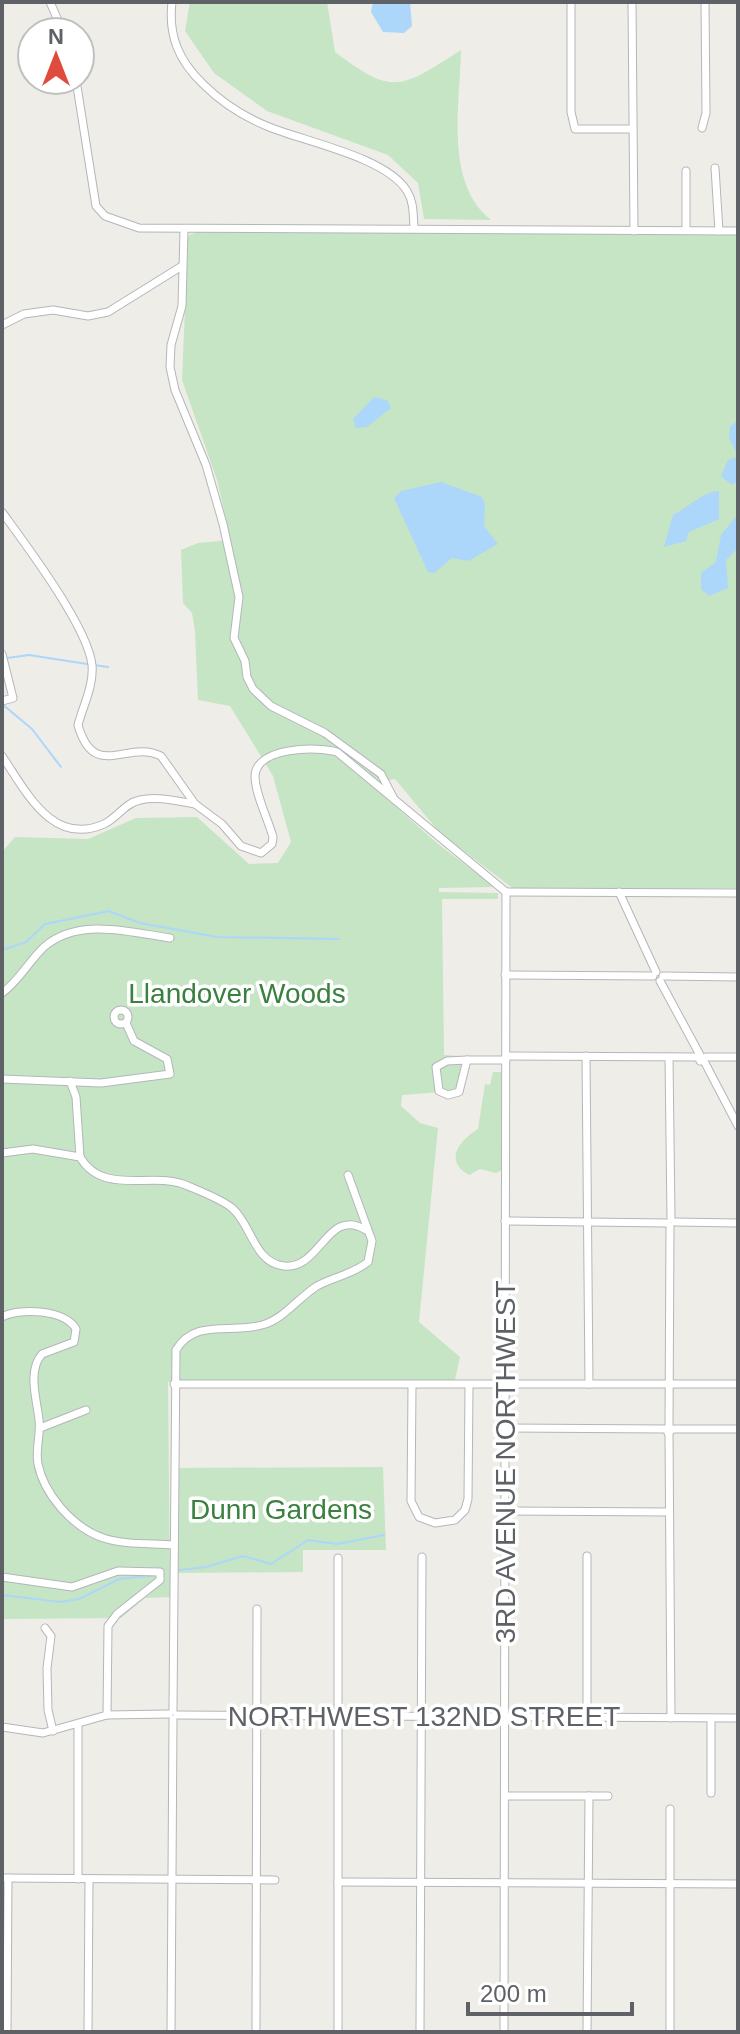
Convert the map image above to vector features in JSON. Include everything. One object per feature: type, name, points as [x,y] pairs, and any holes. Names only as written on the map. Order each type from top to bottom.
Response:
[{"type":"street","points":[[172,2],[173,38],[180,56],[218,99],[269,127],[356,158],[392,176],[410,198],[414,227]]},
{"type":"street","points":[[571,2],[571,112],[575,129],[632,129]]},
{"type":"street","points":[[632,2],[634,231]]},
{"type":"street","points":[[702,128],[706,113],[705,2]]},
{"type":"street","points":[[79,96],[96,206],[105,216],[129,225],[184,230],[414,227],[738,231]]},
{"type":"street","points":[[715,168],[719,231]]},
{"type":"street","points":[[686,171],[686,230]]},
{"type":"street","points":[[184,230],[182,306],[171,345],[170,367],[175,390],[206,465],[223,524],[239,597],[234,638],[245,661],[247,677],[253,689],[271,706],[325,733],[381,774],[395,801]]},
{"type":"street","points":[[2,325],[24,314],[53,310],[88,316],[108,312],[182,266]]},
{"type":"street","points":[[2,512],[42,567],[87,646],[92,666],[91,684],[78,725],[82,739],[97,754],[116,757],[154,752],[161,756],[195,804],[222,824],[241,846],[261,853],[272,844],[273,837],[255,772],[269,757],[320,747],[337,752],[506,892],[738,893]]},
{"type":"street","points":[[2,654],[13,698],[2,701]]},
{"type":"street","points":[[2,756],[45,816],[65,827],[104,824],[134,801],[144,799],[195,804]]},
{"type":"street","name":"3RD AVENUE NORTHWEST","points":[[504,2032],[506,892]]},
{"type":"street","points":[[619,892],[658,977],[738,1126]]},
{"type":"street","points":[[2,993],[43,948],[71,932],[106,929],[170,938]]},
{"type":"street","points":[[505,975],[738,977]]},
{"type":"street","points":[[2,1079],[119,1082],[170,1074],[167,1059],[134,1041],[126,1023]]},
{"type":"street","points":[[586,1056],[589,1384]]},
{"type":"street","points":[[467,1060],[459,1092],[448,1095],[439,1091],[436,1067],[447,1061],[506,1058],[586,1056],[738,1057]]},
{"type":"street","points":[[669,1057],[671,1718]]},
{"type":"street","points":[[70,1081],[76,1097],[80,1157],[89,1169],[105,1178],[178,1182],[229,1206],[264,1256],[278,1264],[292,1266],[305,1261],[338,1226],[353,1224],[366,1230]]},
{"type":"street","points":[[2,1153],[33,1149],[80,1157]]},
{"type":"street","points":[[171,2032],[176,1350],[187,1336],[203,1330],[254,1327],[276,1319],[317,1286],[368,1262],[373,1246],[348,1175]]},
{"type":"street","points":[[505,1221],[738,1223]]},
{"type":"street","points":[[2,1317],[15,1312],[54,1315],[68,1320],[76,1329],[72,1344],[46,1352],[37,1361],[34,1380],[40,1428],[37,1457],[43,1479],[54,1499],[79,1527],[113,1542],[174,1548]]},
{"type":"street","points":[[174,1384],[469,1387],[738,1384]]},
{"type":"street","points":[[412,1386],[411,1501],[423,1519],[443,1523],[459,1518],[468,1504],[469,1387]]},
{"type":"street","points":[[40,1428],[86,1410]]},
{"type":"street","points":[[505,1428],[738,1429]]},
{"type":"street","points":[[505,1511],[669,1512]]},
{"type":"street","points":[[587,1556],[587,1717]]},
{"type":"street","points":[[420,2032],[422,1557]]},
{"type":"street","points":[[338,1558],[338,2032]]},
{"type":"street","points":[[2,1577],[72,1587],[118,1571],[161,1574],[113,1617],[107,1631],[107,1715]]},
{"type":"street","points":[[256,2032],[257,1609]]},
{"type":"street","points":[[45,1628],[51,1636],[47,1668],[48,1710],[53,1731]]},
{"type":"street","name":"NORTHWEST 132ND STREET","points":[[2,1727],[32,1733],[53,1731],[107,1715],[738,1718]]},
{"type":"street","points":[[711,1718],[711,1793]]},
{"type":"street","points":[[78,1724],[78,1879]]},
{"type":"street","points":[[505,1796],[608,1796]]},
{"type":"street","points":[[587,2032],[589,1796]]},
{"type":"street","points":[[670,1809],[670,2032]]},
{"type":"street","points":[[7,2032],[5,1878],[275,1880]]},
{"type":"street","points":[[88,2032],[89,1879]]},
{"type":"street","points":[[338,1882],[738,1884]]},
{"type":"green space","points":[[190,2],[327,2],[335,52],[371,76],[385,81],[410,79],[461,50],[458,141],[461,164],[466,185],[476,204],[491,220],[424,219],[418,183],[388,155],[267,111],[214,73],[185,31]]},
{"type":"green space","name":"Llandover Woods","points":[[201,231],[738,234],[738,888],[514,889],[440,833],[395,779],[369,783],[438,844],[495,887],[439,888],[439,892],[498,893],[498,899],[442,899],[444,1055],[462,1056],[458,1084],[453,1091],[402,1095],[401,1106],[420,1123],[438,1128],[419,1322],[460,1357],[454,1384],[168,1382],[170,1597],[145,1598],[121,1618],[2,1619],[2,852],[15,837],[88,839],[136,818],[197,817],[249,864],[278,863],[291,842],[273,776],[230,706],[198,700],[195,631],[192,613],[183,603],[181,550],[198,543],[231,540],[217,480],[182,380],[188,239],[189,235]]},
{"type":"green space","points":[[493,1072],[503,1072],[502,1170],[496,1173],[480,1169],[469,1175],[457,1163],[457,1150],[478,1129],[485,1084],[490,1085]]},
{"type":"green space","name":"Dunn Gardens","points":[[383,1467],[386,1550],[303,1550],[303,1572],[177,1573],[177,1468]]},
{"type":"water","points":[[373,2],[410,2],[412,26],[404,33],[383,32],[371,12]]},
{"type":"water","points":[[374,397],[387,400],[391,408],[367,427],[356,428],[353,419]]},
{"type":"water","points":[[738,421],[738,456],[729,438],[730,426]]},
{"type":"water","points":[[738,456],[738,481],[732,485],[721,476],[728,460]]},
{"type":"water","points":[[441,482],[482,497],[485,505],[484,526],[498,544],[468,561],[452,558],[434,573],[428,572],[394,498],[401,491]]},
{"type":"water","points":[[719,491],[719,519],[689,532],[686,541],[664,547],[673,515],[702,497]]},
{"type":"water","points":[[738,514],[738,548],[726,560],[728,588],[709,596],[701,589],[701,573],[716,562],[721,535]]},
{"type":"waterway","points":[[7,658],[29,655],[87,664]]},
{"type":"waterway","points":[[94,665],[108,667]]},
{"type":"waterway","points":[[2,704],[32,729],[61,767]]},
{"type":"waterway","points":[[2,950],[26,942],[45,924],[109,911],[140,923],[217,937],[339,939]]},
{"type":"waterway","points":[[179,1570],[206,1567],[243,1556],[271,1564],[308,1540],[337,1544],[384,1535]]},
{"type":"waterway","points":[[2,1595],[60,1602],[79,1599],[119,1579],[157,1575]]}]
